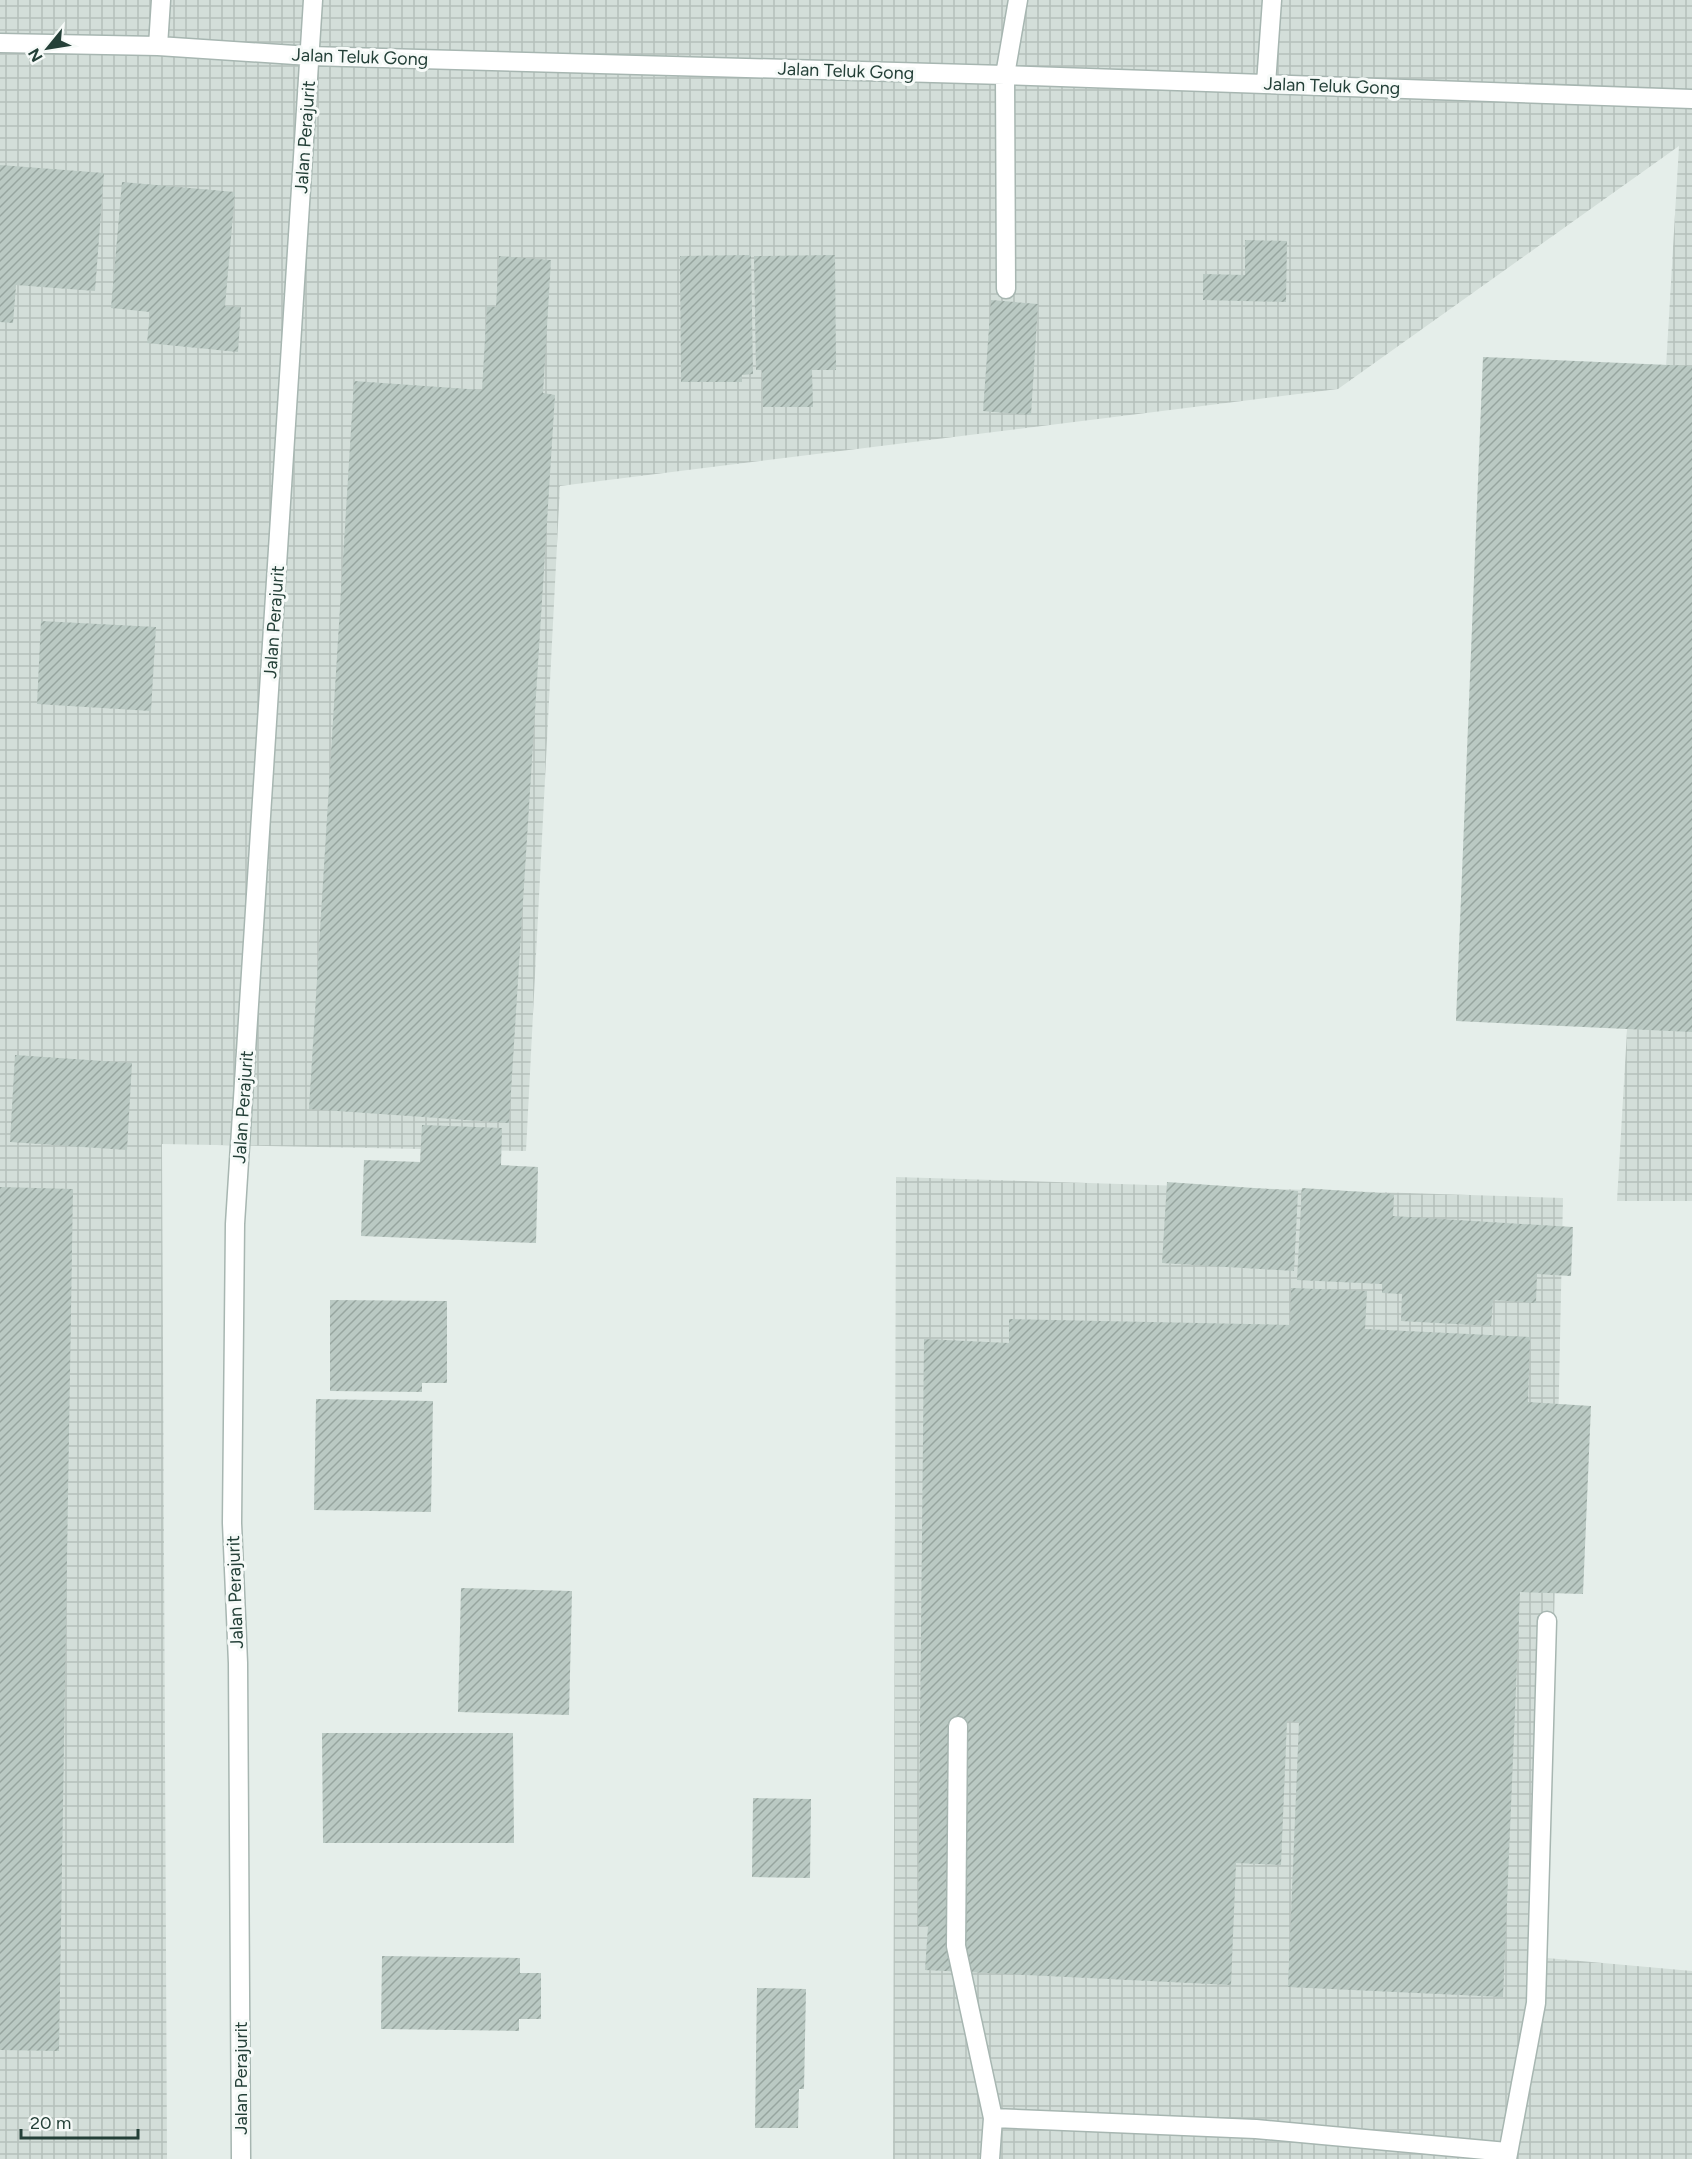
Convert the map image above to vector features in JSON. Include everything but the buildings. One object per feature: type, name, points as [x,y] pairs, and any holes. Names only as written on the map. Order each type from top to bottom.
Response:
[{"type":"street","points":[[158,46],[161,0]]},
{"type":"street","name":"Jalan Perajurit","points":[[242,2159],[238,1663],[232,1522],[235,1224],[313,0]]},
{"type":"street","points":[[1006,289],[1005,75],[1018,0]]},
{"type":"street","points":[[1266,84],[1272,0]]},
{"type":"street","name":"Jalan Teluk Gong","points":[[0,43],[158,46],[310,56],[1005,75],[1692,99]]},
{"type":"street","points":[[993,2118],[1256,2129],[1507,2156],[1536,2003],[1548,1621]]},
{"type":"street","points":[[958,1726],[956,1946],[993,2118],[990,2159]]},
{"type":"shaded area","points":[[0,0],[1692,0],[1692,1201],[1617,1201],[1679,146],[1338,389],[560,486],[526,1151],[162,1144],[167,2159],[0,2159]]},
{"type":"shaded area","points":[[896,1177],[1563,1198],[1547,1958],[1692,1971],[1692,2159],[893,2159]]}]
